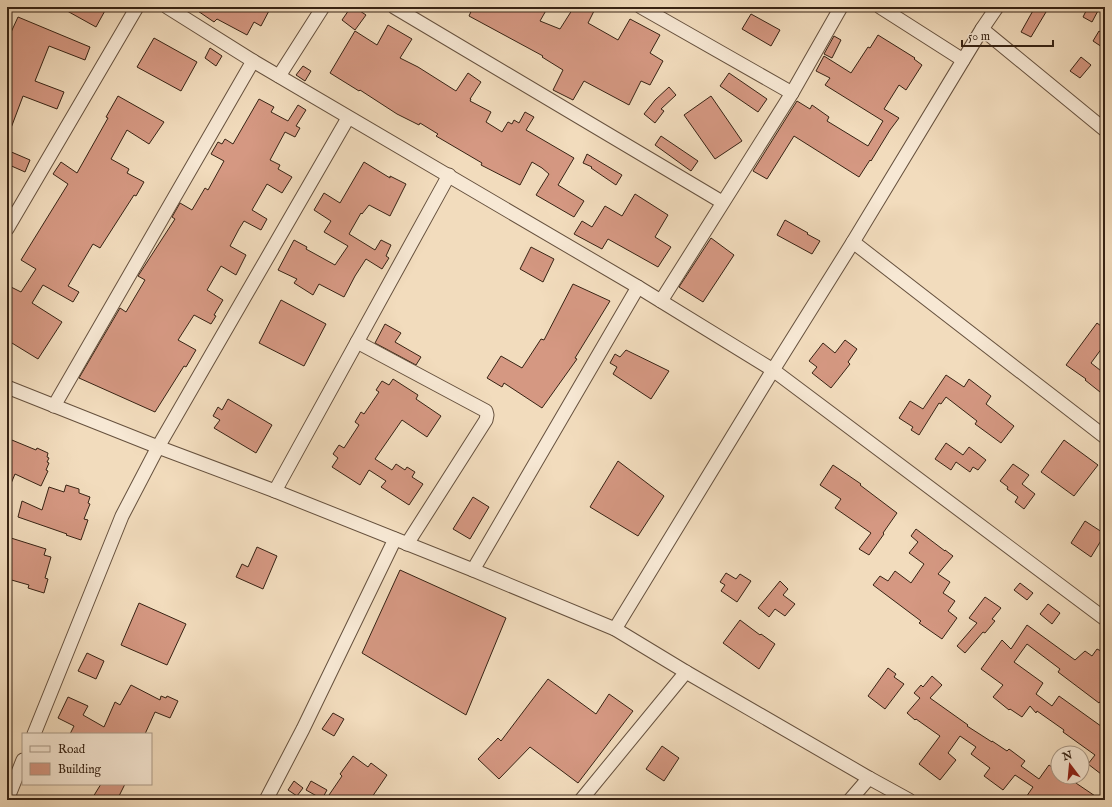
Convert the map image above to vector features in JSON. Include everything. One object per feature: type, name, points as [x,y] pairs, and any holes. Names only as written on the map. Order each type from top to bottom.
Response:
[{"type":"street","points":[[7,229],[137,7]]},
{"type":"street","points":[[167,7],[348,118],[449,175],[638,287],[773,370],[1105,619]]},
{"type":"street","points":[[279,76],[323,7]]},
{"type":"street","points":[[394,7],[722,202]]},
{"type":"street","points":[[641,7],[792,93]]},
{"type":"street","points":[[661,301],[792,93],[841,7]]},
{"type":"street","points":[[880,7],[963,60]]},
{"type":"street","points":[[615,629],[982,29],[997,7]]},
{"type":"street","points":[[982,29],[1105,130]]},
{"type":"street","points":[[54,406],[253,61]]},
{"type":"street","points":[[34,733],[122,516],[158,447],[348,118]]},
{"type":"street","points":[[275,492],[449,175]]},
{"type":"street","points":[[853,242],[1105,437]]},
{"type":"street","points":[[473,570],[638,287]]},
{"type":"street","points":[[266,800],[401,542],[488,415],[486,411],[357,342]]},
{"type":"street","points":[[7,387],[473,570],[615,629],[686,672],[909,800]]},
{"type":"street","points":[[581,800],[686,672]]},
{"type":"street","points":[[7,800],[22,762]]},
{"type":"street","points":[[850,800],[869,778]]},
{"type":"building","points":[[60,7],[107,7],[96,27]]},
{"type":"building","points":[[192,7],[271,7],[261,26],[254,22],[247,35],[217,19],[214,22]]},
{"type":"building","points":[[351,7],[354,7],[366,15],[355,30],[342,20]]},
{"type":"building","points":[[473,7],[548,7],[540,21],[560,29],[574,7],[596,7],[588,23],[618,40],[630,19],[660,35],[650,53],[663,61],[650,85],[641,81],[629,105],[584,81],[573,100],[553,90],[563,70],[542,57],[543,56],[469,16]]},
{"type":"building","points":[[1035,7],[1049,7],[1031,37],[1021,32]]},
{"type":"building","points":[[1088,7],[1100,7],[1092,22],[1083,17]]},
{"type":"building","points":[[751,14],[780,30],[771,46],[742,29]]},
{"type":"building","points":[[18,17],[90,47],[85,60],[49,46],[35,81],[64,92],[57,109],[23,96],[7,136],[7,41]]},
{"type":"building","points":[[388,25],[412,39],[400,58],[418,67],[456,91],[468,73],[481,82],[470,101],[491,112],[486,122],[502,132],[508,122],[512,124],[514,120],[519,123],[525,112],[534,117],[526,130],[574,158],[558,185],[584,201],[574,217],[536,195],[549,174],[532,162],[520,185],[481,165],[482,163],[436,136],[438,134],[420,123],[419,125],[397,114],[330,73],[355,31],[377,45]]},
{"type":"building","points":[[1099,31],[1105,35],[1105,49],[1093,41]]},
{"type":"building","points":[[878,35],[915,58],[914,59],[922,65],[906,90],[899,85],[884,109],[899,118],[859,177],[794,136],[767,179],[753,171],[797,101],[810,109],[812,105],[829,117],[827,121],[868,146],[883,121],[825,85],[830,78],[816,71],[824,56],[851,73],[868,47],[870,48]]},
{"type":"building","points":[[834,36],[841,40],[832,58],[824,54]]},
{"type":"building","points":[[154,38],[197,62],[181,91],[137,67]]},
{"type":"building","points":[[210,48],[222,56],[216,66],[205,58]]},
{"type":"building","points":[[1081,57],[1091,65],[1080,78],[1070,71]]},
{"type":"building","points":[[303,66],[311,71],[305,81],[296,75]]},
{"type":"building","points":[[729,73],[767,99],[758,112],[720,86]]},
{"type":"building","points":[[669,87],[676,95],[661,109],[664,111],[655,123],[644,114],[655,100]]},
{"type":"building","points":[[118,96],[164,122],[149,144],[127,130],[111,159],[129,169],[127,173],[144,182],[100,248],[93,244],[68,286],[79,292],[73,302],[43,285],[32,303],[62,322],[38,359],[7,340],[7,285],[21,292],[36,269],[21,260],[68,184],[53,174],[61,162],[77,173],[108,118],[106,117]]},
{"type":"building","points":[[711,96],[742,141],[715,159],[684,115]]},
{"type":"building","points":[[259,99],[274,107],[271,112],[288,121],[298,105],[306,110],[296,126],[300,128],[295,137],[285,132],[270,160],[280,165],[278,169],[292,177],[282,193],[267,184],[252,210],[267,219],[261,230],[244,221],[239,229],[230,246],[246,255],[236,275],[221,266],[207,290],[223,300],[214,315],[216,316],[211,324],[194,315],[178,340],[196,350],[186,367],[184,366],[155,412],[79,378],[120,308],[126,312],[145,280],[138,276],[175,219],[172,217],[180,203],[192,210],[205,188],[208,190],[224,161],[211,154],[218,142],[222,144],[225,139],[233,144]]},
{"type":"building","points":[[661,136],[698,161],[691,171],[655,145]]},
{"type":"building","points":[[9,151],[30,160],[25,172],[7,164],[7,156]]},
{"type":"building","points":[[587,154],[622,175],[616,185],[591,168],[592,167],[583,163]]},
{"type":"building","points":[[364,162],[390,178],[390,176],[406,184],[390,216],[369,205],[362,214],[361,213],[349,234],[375,250],[381,240],[391,245],[386,256],[389,258],[382,269],[366,259],[344,297],[319,284],[313,295],[294,283],[297,279],[278,270],[294,240],[307,247],[306,249],[335,265],[348,246],[324,232],[331,221],[314,210],[324,193],[340,203]]},
{"type":"building","points":[[635,194],[668,215],[655,237],[671,247],[658,267],[608,239],[602,249],[574,234],[582,221],[592,227],[605,206],[622,216]]},
{"type":"building","points":[[785,220],[820,241],[812,254],[777,235]]},
{"type":"building","points":[[711,238],[734,255],[703,302],[679,287]]},
{"type":"building","points":[[531,247],[554,259],[543,282],[520,269]]},
{"type":"building","points":[[573,284],[610,301],[575,358],[577,359],[542,408],[504,383],[502,387],[487,378],[501,356],[522,368],[541,339],[544,340]]},
{"type":"building","points":[[281,300],[326,324],[304,366],[259,343]]},
{"type":"building","points":[[1097,323],[1105,329],[1105,344],[1091,363],[1105,374],[1105,396],[1085,380],[1086,379],[1066,365]]},
{"type":"building","points":[[385,324],[401,333],[395,342],[421,357],[416,365],[375,343]]},
{"type":"building","points":[[845,340],[857,349],[848,362],[850,364],[831,388],[812,373],[817,367],[809,361],[823,343],[835,353]]},
{"type":"building","points":[[626,350],[669,371],[651,399],[613,374],[617,367],[610,363],[615,354],[620,357]]},
{"type":"building","points":[[946,375],[964,387],[969,379],[991,396],[986,404],[1014,426],[1001,443],[975,424],[977,421],[946,397],[941,404],[939,403],[919,435],[911,430],[913,427],[899,418],[910,401],[923,409]]},
{"type":"building","points":[[393,379],[418,395],[416,399],[441,416],[427,437],[402,420],[375,459],[392,470],[396,464],[405,470],[407,467],[415,472],[412,477],[423,484],[409,505],[381,487],[386,481],[369,470],[360,485],[332,467],[338,458],[333,454],[339,445],[344,448],[359,425],[355,422],[361,412],[364,414],[379,392],[376,390],[382,381],[389,385]]},
{"type":"building","points":[[228,399],[272,425],[256,453],[214,428],[220,420],[213,416],[218,407],[222,410]]},
{"type":"building","points":[[7,438],[36,450],[37,448],[48,453],[47,457],[49,458],[47,462],[49,463],[46,470],[48,471],[41,486],[15,474],[7,493],[7,464],[11,455],[7,453]]},
{"type":"building","points":[[1064,440],[1098,465],[1074,496],[1041,472]]},
{"type":"building","points":[[946,443],[963,455],[969,447],[986,460],[978,470],[973,467],[970,472],[956,462],[951,470],[935,459]]},
{"type":"building","points":[[618,461],[664,496],[638,536],[590,507]]},
{"type":"building","points":[[1013,464],[1029,475],[1022,484],[1035,494],[1024,509],[1015,502],[1018,497],[1007,489],[1008,487],[1000,481]]},
{"type":"building","points":[[833,465],[861,484],[860,485],[897,513],[869,555],[859,549],[871,533],[835,508],[841,499],[820,485]]},
{"type":"building","points":[[66,485],[79,489],[79,493],[90,497],[88,503],[90,504],[84,519],[88,520],[81,540],[18,517],[22,501],[42,510],[49,487],[64,492]]},
{"type":"building","points":[[473,497],[489,507],[470,539],[453,529]]},
{"type":"building","points":[[1085,521],[1105,534],[1091,557],[1071,543]]},
{"type":"building","points":[[916,529],[953,556],[938,574],[950,582],[943,593],[955,601],[948,611],[957,618],[942,639],[919,623],[921,621],[873,585],[880,576],[888,581],[895,571],[911,583],[924,564],[909,553],[918,542],[911,536]]},
{"type":"building","points":[[11,538],[46,549],[44,555],[51,557],[45,578],[48,579],[44,593],[28,588],[29,585],[8,579],[11,568],[7,567],[10,557],[7,556],[7,552]]},
{"type":"building","points":[[257,547],[277,556],[263,589],[236,577],[242,564],[248,567]]},
{"type":"building","points":[[400,570],[506,618],[466,715],[362,653]]},
{"type":"building","points":[[726,573],[736,579],[740,574],[751,581],[737,602],[721,591],[725,585],[720,582]]},
{"type":"building","points":[[780,581],[788,589],[783,595],[795,604],[785,616],[775,609],[769,617],[758,608]]},
{"type":"building","points":[[1020,583],[1033,593],[1027,600],[1014,590]]},
{"type":"building","points":[[985,597],[1001,608],[992,619],[995,621],[985,633],[983,632],[965,653],[957,646],[977,623],[969,618]]},
{"type":"building","points":[[139,603],[186,624],[167,665],[121,645]]},
{"type":"building","points":[[1048,604],[1060,613],[1052,624],[1040,614]]},
{"type":"building","points":[[740,620],[775,644],[759,669],[723,643]]},
{"type":"building","points":[[1027,625],[1075,660],[1085,651],[1092,656],[1097,649],[1105,653],[1105,696],[1099,703],[1058,672],[1060,669],[1027,644],[1014,662],[1043,683],[1036,694],[1052,706],[1059,696],[1105,729],[1105,768],[1101,774],[1090,766],[1090,761],[1095,755],[1090,751],[1090,745],[1081,745],[1063,732],[1064,730],[1037,711],[1036,713],[1030,706],[1022,717],[1010,709],[1009,710],[993,697],[1003,685],[981,669],[1002,640],[1011,649]]},
{"type":"building","points":[[87,653],[104,661],[96,679],[78,671]]},
{"type":"building","points":[[888,668],[896,674],[894,677],[904,684],[885,709],[868,696]]},
{"type":"building","points":[[932,676],[942,685],[930,698],[968,725],[967,726],[1007,751],[1009,749],[1025,761],[1021,766],[1039,779],[1049,765],[1050,785],[1079,785],[1101,800],[1024,800],[1033,787],[1015,775],[1003,790],[984,776],[990,768],[971,754],[976,747],[960,736],[948,753],[956,760],[940,780],[919,764],[940,736],[907,713],[920,698],[914,693],[921,685],[923,687]]},
{"type":"building","points":[[548,679],[596,714],[609,694],[633,711],[578,783],[530,747],[499,779],[478,759],[498,738],[501,741]]},
{"type":"building","points":[[131,685],[160,700],[161,696],[166,698],[167,696],[178,701],[170,718],[155,712],[145,733],[70,733],[74,726],[58,718],[68,697],[88,706],[83,715],[104,727],[115,702],[120,705]]},
{"type":"building","points":[[333,713],[344,719],[334,736],[322,729]]},
{"type":"building","points":[[662,746],[679,758],[664,781],[646,769]]},
{"type":"building","points":[[353,756],[368,767],[371,763],[387,775],[370,800],[335,800],[329,795],[342,776],[340,774]]},
{"type":"building","points":[[294,781],[303,788],[297,796],[288,790]]},
{"type":"building","points":[[311,781],[327,790],[322,799],[306,790]]},
{"type":"building","points":[[100,785],[124,785],[117,800],[98,800],[93,797]]}]
